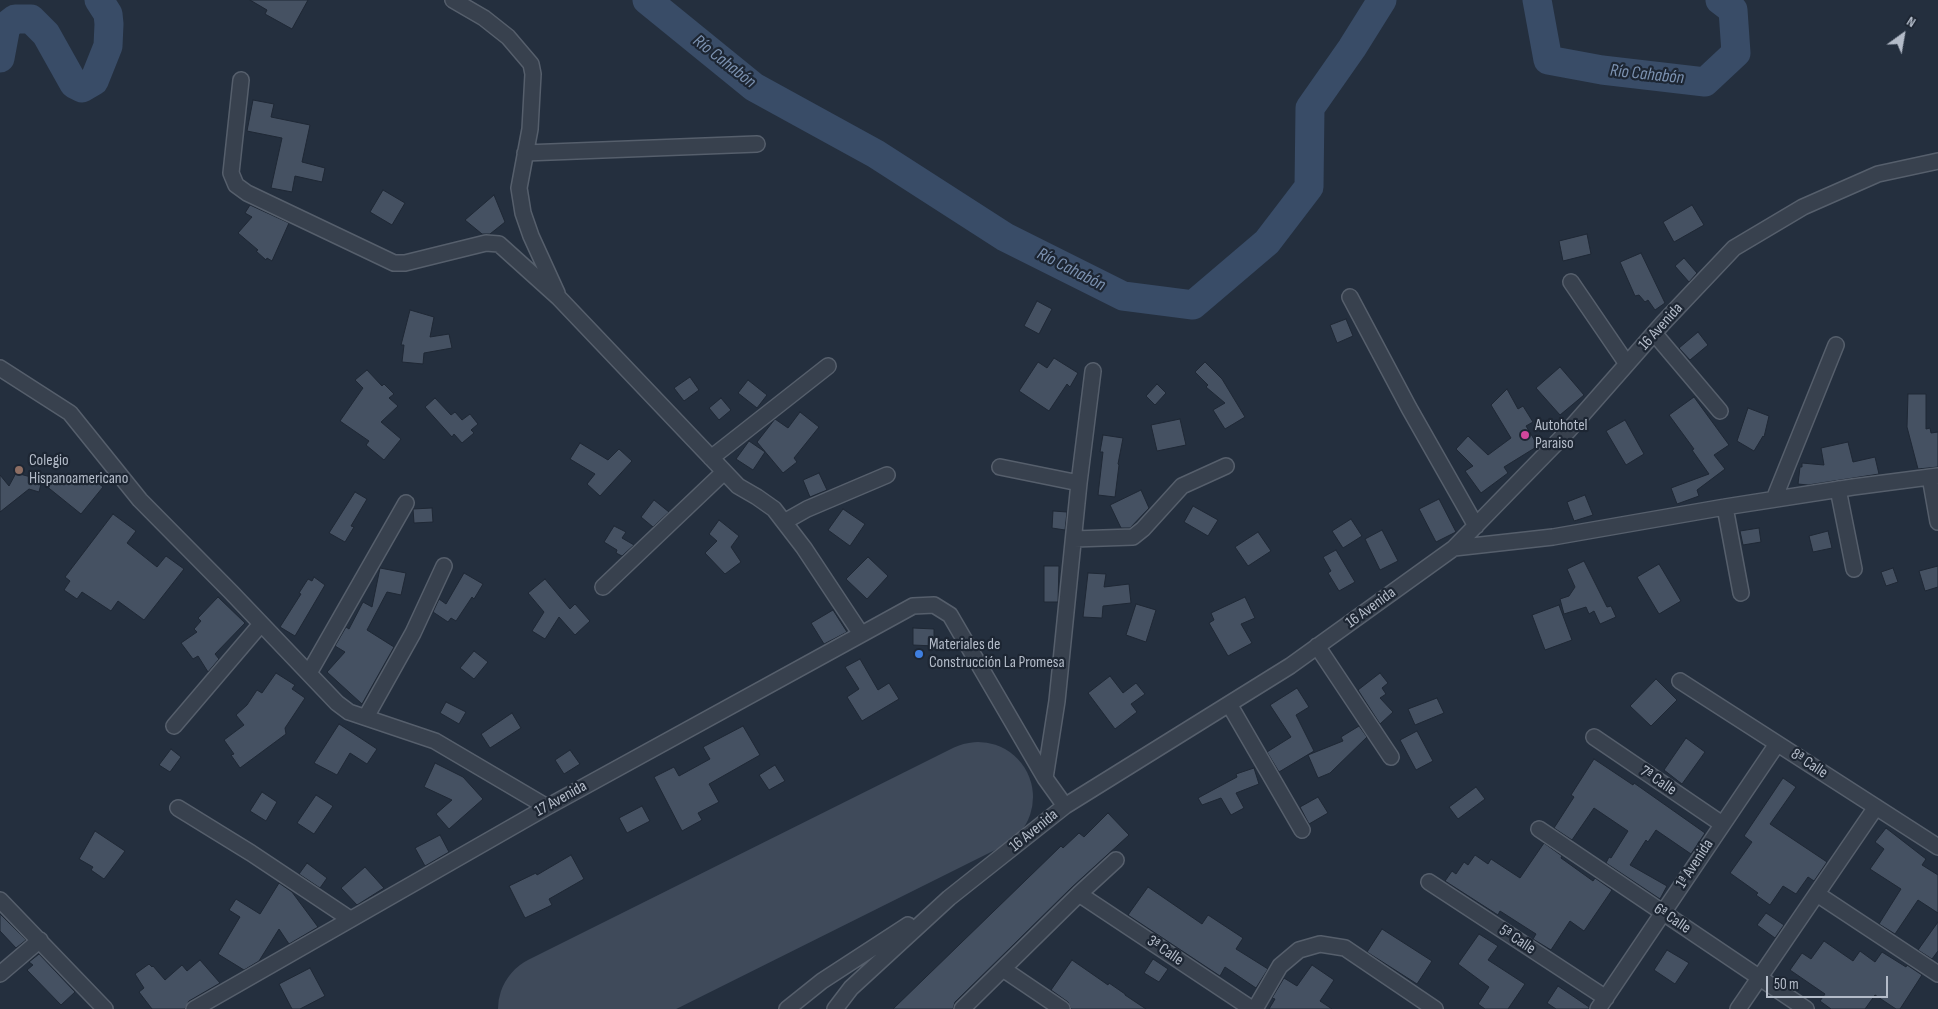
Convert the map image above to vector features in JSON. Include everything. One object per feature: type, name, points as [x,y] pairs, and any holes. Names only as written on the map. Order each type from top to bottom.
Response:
[{"type":"street","points":[[453,0],[484,18],[508,37],[531,64],[533,74],[530,128],[519,188],[523,213],[531,236],[559,298]]},
{"type":"street","points":[[241,80],[231,173],[236,186],[394,263],[405,263],[486,243],[499,244],[559,298],[738,486],[774,509],[804,548],[861,634]]},
{"type":"street","points":[[526,153],[758,144]]},
{"type":"street","name":"16 Avenida","points":[[835,1009],[850,988],[949,898],[1065,806],[1290,666],[1454,548],[1568,431],[1654,333],[1734,248],[1803,206],[1878,174],[1938,161]]},
{"type":"street","points":[[1571,282],[1627,364]]},
{"type":"street","points":[[1350,297],[1409,408],[1476,526]]},
{"type":"street","points":[[1654,333],[1720,410]]},
{"type":"street","points":[[1774,499],[1836,345]]},
{"type":"street","points":[[711,458],[828,366]]},
{"type":"street","points":[[0,368],[70,413],[140,500],[337,703],[349,712],[435,741],[546,807]]},
{"type":"street","points":[[1065,806],[1045,778],[1057,701],[1079,482],[1093,371]]},
{"type":"street","points":[[1074,539],[1133,537],[1143,529],[1182,486],[1226,466]]},
{"type":"street","points":[[1000,467],[1079,482]]},
{"type":"street","points":[[603,587],[724,472]]},
{"type":"street","points":[[784,522],[807,509],[887,475]]},
{"type":"street","points":[[1454,548],[1553,537],[1774,499],[1934,477],[1938,522]]},
{"type":"street","points":[[1838,489],[1854,569]]},
{"type":"street","points":[[309,673],[406,503]]},
{"type":"street","points":[[1725,507],[1741,593]]},
{"type":"street","points":[[366,717],[413,633],[444,566]]},
{"type":"street","name":"17 Avenida","points":[[194,1009],[546,807],[913,606],[934,605],[950,615],[1045,778]]},
{"type":"street","points":[[174,726],[262,624]]},
{"type":"street","points":[[1317,646],[1391,757]]},
{"type":"street","name":"8ª Calle","points":[[1680,681],[1938,847]]},
{"type":"street","points":[[1229,704],[1302,830]]},
{"type":"street","name":"7ª Calle","points":[[1594,737],[1722,824]]},
{"type":"street","name":"1ª Avenida","points":[[1602,1003],[1777,744]]},
{"type":"street","points":[[1738,1009],[1876,807]]},
{"type":"street","points":[[178,808],[251,853],[350,919]]},
{"type":"street","name":"6ª Calle","points":[[1539,829],[1806,1009]]},
{"type":"street","points":[[962,1009],[1116,860]]},
{"type":"street","name":"5ª Calle","points":[[1429,882],[1602,1003]]},
{"type":"street","name":"3ª Calle","points":[[1079,894],[1253,1009]]},
{"type":"street","points":[[1817,894],[1938,974]]},
{"type":"street","name":"16 Avenida","points":[[787,1009],[822,981],[949,898]]},
{"type":"street","points":[[1,902],[105,1009]]},
{"type":"street","points":[[0,974],[40,940]]},
{"type":"street","points":[[1253,1009],[1280,966],[1299,950],[1320,944],[1344,948],[1435,1009]]},
{"type":"street","points":[[1003,969],[1062,1009]]},
{"type":"building","points":[[250,0],[308,0],[292,29],[265,14],[267,10]]},
{"type":"building","points":[[253,100],[274,104],[271,117],[310,125],[302,162],[325,168],[322,182],[295,176],[292,192],[271,188],[282,138],[247,131]]},
{"type":"building","points":[[383,190],[405,203],[392,225],[370,212]]},
{"type":"building","points":[[494,195],[505,222],[490,234],[482,234],[465,220]]},
{"type":"building","points":[[250,205],[289,223],[272,261],[267,258],[266,260],[256,251],[258,250],[238,233],[252,217],[245,213]]},
{"type":"building","points":[[1692,205],[1704,225],[1674,242],[1663,222]]},
{"type":"building","points":[[1587,234],[1591,254],[1563,261],[1559,241]]},
{"type":"building","points":[[1641,253],[1665,303],[1655,310],[1648,300],[1645,302],[1639,295],[1635,296],[1620,262]]},
{"type":"building","points":[[1684,258],[1697,273],[1689,282],[1675,266]]},
{"type":"building","points":[[1037,301],[1052,309],[1039,334],[1024,326]]},
{"type":"building","points":[[410,310],[434,317],[430,337],[449,334],[452,348],[424,353],[423,364],[402,362],[404,345],[401,345]]},
{"type":"building","points":[[1346,319],[1353,336],[1337,343],[1330,325]]},
{"type":"building","points":[[1698,332],[1708,345],[1690,360],[1679,348]]},
{"type":"building","points":[[1054,358],[1078,373],[1070,387],[1067,384],[1049,411],[1019,391],[1038,362],[1047,368]]},
{"type":"building","points":[[1205,362],[1222,379],[1245,417],[1225,429],[1213,410],[1225,403],[1206,387],[1208,385],[1195,372]]},
{"type":"building","points":[[1560,367],[1584,395],[1560,415],[1536,388]]},
{"type":"building","points":[[367,370],[382,386],[384,384],[394,394],[389,398],[398,406],[381,422],[401,439],[384,460],[366,445],[369,441],[340,421],[363,388],[355,380]]},
{"type":"building","points":[[690,377],[699,390],[684,401],[674,388]]},
{"type":"building","points":[[748,380],[767,395],[757,408],[738,393]]},
{"type":"building","points":[[1157,384],[1166,393],[1155,405],[1146,396]]},
{"type":"building","points":[[1507,389],[1518,409],[1523,406],[1533,422],[1526,426],[1538,446],[1504,467],[1508,473],[1481,493],[1465,471],[1473,466],[1456,449],[1468,436],[1488,455],[1511,438],[1491,405]]},
{"type":"building","points":[[1908,394],[1926,394],[1926,429],[1930,428],[1931,433],[1938,432],[1938,467],[1918,469],[1907,427]]},
{"type":"building","points":[[1694,397],[1729,445],[1714,455],[1725,469],[1697,490],[1699,496],[1677,504],[1671,488],[1709,474],[1692,450],[1694,449],[1669,415]]},
{"type":"building","points":[[435,398],[451,415],[455,412],[462,420],[470,414],[478,424],[471,430],[474,433],[462,443],[454,434],[452,437],[425,407]]},
{"type":"building","points":[[721,398],[731,410],[719,420],[709,408]]},
{"type":"building","points":[[1748,408],[1769,416],[1764,437],[1754,451],[1737,441]]},
{"type":"building","points":[[800,412],[819,427],[794,458],[797,462],[783,473],[757,442],[775,419],[788,428]]},
{"type":"building","points":[[1180,419],[1186,445],[1157,451],[1151,425]]},
{"type":"building","points":[[1625,420],[1644,454],[1626,465],[1606,431]]},
{"type":"building","points":[[1103,435],[1123,438],[1115,497],[1098,495],[1103,452],[1100,452]]},
{"type":"building","points":[[749,441],[765,452],[753,470],[736,459]]},
{"type":"building","points":[[1848,442],[1853,462],[1875,457],[1879,474],[1808,485],[1798,484],[1802,463],[1824,465],[1821,448]]},
{"type":"building","points":[[580,443],[608,460],[619,449],[632,461],[600,496],[587,484],[595,474],[570,459]]},
{"type":"building","points":[[16,473],[42,480],[39,492],[29,489],[0,512],[0,475],[9,486]]},
{"type":"building","points":[[819,473],[827,490],[810,497],[803,480]]},
{"type":"building","points":[[52,474],[64,482],[70,474],[76,479],[78,477],[83,481],[88,475],[103,487],[81,514],[45,485]]},
{"type":"building","points":[[1141,490],[1149,508],[1130,528],[1121,528],[1110,505]]},
{"type":"building","points":[[355,492],[367,499],[351,526],[354,527],[345,542],[329,533]]},
{"type":"building","points":[[1585,495],[1593,515],[1574,521],[1567,502]]},
{"type":"building","points":[[1439,499],[1456,532],[1436,542],[1419,509]]},
{"type":"building","points":[[654,500],[669,512],[653,527],[641,517]]},
{"type":"building","points":[[1193,506],[1218,520],[1208,536],[1184,522]]},
{"type":"building","points":[[432,508],[433,522],[414,523],[413,509]]},
{"type":"building","points":[[843,509],[865,524],[850,546],[828,530]]},
{"type":"building","points":[[1053,511],[1067,512],[1065,530],[1052,528]]},
{"type":"building","points":[[113,514],[136,531],[127,543],[157,567],[166,556],[184,569],[144,620],[118,601],[111,611],[82,592],[77,599],[64,590],[70,581],[65,577]]},
{"type":"building","points":[[1351,519],[1362,536],[1343,548],[1332,531]]},
{"type":"building","points":[[719,520],[739,536],[731,547],[741,562],[725,574],[705,553],[717,541],[709,534]]},
{"type":"building","points":[[614,526],[626,532],[622,538],[634,545],[622,556],[616,553],[617,550],[604,542]]},
{"type":"building","points":[[1759,528],[1761,542],[1743,545],[1740,531]]},
{"type":"building","points":[[1382,530],[1398,561],[1380,570],[1365,539]]},
{"type":"building","points":[[1828,531],[1832,548],[1813,552],[1809,536]]},
{"type":"building","points":[[1258,532],[1271,551],[1248,566],[1235,547]]},
{"type":"building","points":[[1336,550],[1355,582],[1339,591],[1328,573],[1331,571],[1323,557]]},
{"type":"building","points":[[868,557],[888,576],[867,599],[846,579]]},
{"type":"building","points":[[1584,561],[1607,607],[1611,606],[1616,617],[1600,624],[1594,611],[1589,614],[1586,607],[1564,614],[1560,599],[1569,596],[1575,587],[1567,569]]},
{"type":"building","points":[[1659,564],[1681,601],[1659,614],[1637,577]]},
{"type":"building","points":[[1044,566],[1059,566],[1058,602],[1044,602]]},
{"type":"building","points":[[1938,566],[1938,587],[1925,591],[1919,571]]},
{"type":"building","points":[[380,568],[406,573],[401,595],[387,592],[367,630],[394,647],[362,704],[327,672],[345,652],[335,646],[346,627],[349,629],[363,602],[372,607]]},
{"type":"building","points":[[1893,568],[1898,582],[1886,586],[1881,572]]},
{"type":"building","points":[[464,573],[483,584],[474,599],[472,597],[456,621],[451,618],[448,622],[433,612],[439,599],[446,604]]},
{"type":"building","points":[[1088,573],[1106,574],[1104,587],[1129,584],[1131,603],[1103,606],[1102,618],[1083,617]]},
{"type":"building","points":[[314,577],[325,585],[295,636],[280,627],[301,594],[299,593],[308,579],[312,581]]},
{"type":"building","points":[[545,579],[570,609],[575,604],[590,621],[575,635],[559,617],[545,639],[532,631],[544,612],[528,593]]},
{"type":"building","points":[[218,597],[245,623],[215,654],[219,659],[208,672],[198,656],[193,659],[181,643],[197,632],[194,629],[201,621],[198,618]]},
{"type":"building","points":[[1245,597],[1255,618],[1241,624],[1252,643],[1228,656],[1209,623],[1214,620],[1211,613]]},
{"type":"building","points":[[1136,604],[1156,610],[1146,642],[1126,635]]},
{"type":"building","points":[[1559,605],[1572,640],[1545,650],[1532,615]]},
{"type":"building","points":[[833,610],[847,632],[824,644],[811,623]]},
{"type":"building","points":[[913,628],[934,629],[934,646],[913,645]]},
{"type":"building","points":[[474,651],[488,662],[474,679],[460,668]]},
{"type":"building","points":[[860,659],[878,690],[889,683],[899,699],[862,721],[847,697],[859,689],[845,667]]},
{"type":"building","points":[[276,673],[295,685],[292,689],[305,698],[285,728],[286,734],[240,768],[231,755],[234,754],[224,740],[244,725],[236,715],[247,705],[257,690],[262,693]]},
{"type":"building","points":[[1380,673],[1388,683],[1382,688],[1386,694],[1380,698],[1393,712],[1380,724],[1358,690]]},
{"type":"building","points":[[1110,676],[1123,693],[1136,683],[1145,694],[1131,704],[1137,712],[1115,729],[1088,693]]},
{"type":"building","points":[[1656,679],[1677,700],[1651,726],[1630,706]]},
{"type":"building","points":[[1297,688],[1309,707],[1296,715],[1314,751],[1279,772],[1267,752],[1291,737],[1270,705]]},
{"type":"building","points":[[1437,698],[1444,713],[1415,725],[1408,709]]},
{"type":"building","points":[[446,702],[466,712],[459,724],[440,713]]},
{"type":"building","points":[[512,713],[521,728],[490,748],[481,734]]},
{"type":"building","points":[[339,724],[377,749],[367,764],[350,753],[337,775],[314,763]]},
{"type":"building","points":[[743,726],[760,755],[709,784],[719,802],[698,813],[702,820],[682,831],[654,777],[674,767],[679,776],[710,759],[703,747]]},
{"type":"building","points":[[1359,726],[1367,737],[1330,773],[1318,778],[1308,755],[1343,741],[1341,737]]},
{"type":"building","points":[[1417,731],[1433,761],[1416,770],[1400,740]]},
{"type":"building","points":[[1686,738],[1705,752],[1682,784],[1664,770]]},
{"type":"building","points":[[171,749],[181,757],[170,772],[159,765]]},
{"type":"building","points":[[570,750],[580,764],[564,774],[555,760]]},
{"type":"building","points":[[1594,759],[1633,785],[1634,783],[1705,833],[1691,854],[1656,830],[1648,842],[1646,840],[1630,865],[1667,886],[1660,899],[1606,863],[1628,831],[1594,808],[1572,840],[1554,828],[1574,797],[1571,795]]},
{"type":"building","points":[[435,763],[463,777],[483,799],[449,829],[436,814],[452,800],[424,787]]},
{"type":"building","points":[[775,765],[785,781],[769,790],[759,775]]},
{"type":"building","points":[[1254,768],[1259,784],[1236,793],[1244,808],[1231,815],[1221,798],[1202,805],[1198,798],[1237,777],[1236,774]]},
{"type":"building","points":[[1783,778],[1796,787],[1770,824],[1827,862],[1814,881],[1808,877],[1796,894],[1783,886],[1770,905],[1756,895],[1758,893],[1730,873],[1752,842],[1744,836]]},
{"type":"building","points":[[1476,787],[1485,799],[1458,819],[1449,807]]},
{"type":"building","points":[[262,792],[277,802],[266,821],[250,811]]},
{"type":"building","points":[[316,795],[333,806],[314,834],[297,823]]},
{"type":"building","points":[[1318,797],[1328,813],[1309,824],[1300,807]]},
{"type":"building","points":[[642,806],[650,821],[627,833],[619,818]]},
{"type":"building","points":[[1108,813],[1129,835],[1072,887],[955,1002],[953,1009],[893,1009],[1061,846],[1063,848],[1079,833],[1084,837]]},
{"type":"building","points":[[1886,828],[1926,859],[1922,865],[1938,875],[1938,913],[1918,900],[1895,934],[1879,924],[1901,889],[1870,869],[1884,849],[1875,842]]},
{"type":"building","points":[[95,831],[125,851],[104,879],[91,870],[93,867],[79,859]]},
{"type":"building","points":[[440,835],[449,852],[425,866],[415,848]]},
{"type":"building","points":[[1544,843],[1593,881],[1595,878],[1612,890],[1584,931],[1570,921],[1551,950],[1533,939],[1536,934],[1500,911],[1498,915],[1445,881],[1452,871],[1456,874],[1464,862],[1468,865],[1475,855],[1488,864],[1491,859],[1520,878]]},
{"type":"building","points":[[571,855],[584,879],[549,899],[552,905],[525,918],[509,886],[536,873],[537,875]]},
{"type":"building","points":[[307,863],[327,878],[320,888],[299,874]]},
{"type":"building","points":[[365,867],[384,888],[357,905],[341,888]]},
{"type":"building","points":[[279,883],[292,892],[318,927],[289,944],[279,929],[259,961],[244,970],[218,954],[240,917],[229,910],[236,899],[260,914]]},
{"type":"building","points":[[1148,887],[1202,924],[1208,915],[1243,938],[1236,949],[1268,969],[1256,988],[1225,967],[1220,976],[1128,915]]},
{"type":"building","points":[[1766,913],[1784,925],[1775,938],[1757,925]]},
{"type":"building","points":[[0,914],[26,940],[16,948],[0,931]]},
{"type":"building","points":[[1938,922],[1938,951],[1932,959],[1918,950]]},
{"type":"building","points":[[1382,929],[1432,961],[1417,984],[1367,952]]},
{"type":"building","points":[[1479,934],[1498,946],[1488,960],[1525,984],[1508,1009],[1485,1009],[1478,1004],[1489,987],[1458,964]]},
{"type":"building","points":[[1824,941],[1853,961],[1860,951],[1875,962],[1882,952],[1922,975],[1900,1009],[1896,1009],[1875,995],[1865,1009],[1831,1009],[1820,1001],[1825,994],[1790,970],[1802,953],[1811,959]]},
{"type":"building","points":[[1667,950],[1689,963],[1675,984],[1654,970]]},
{"type":"building","points":[[39,954],[75,992],[61,1005],[27,970],[33,965],[29,962]]},
{"type":"building","points":[[1153,959],[1168,969],[1159,982],[1144,973]]},
{"type":"building","points":[[200,960],[220,983],[189,1001],[185,1009],[152,1009],[139,992],[144,988],[135,974],[149,964],[165,980],[182,965],[187,971]]},
{"type":"building","points":[[1072,960],[1146,1009],[1071,1009],[1068,1002],[1051,990]]},
{"type":"building","points":[[1312,965],[1334,980],[1320,1001],[1332,1009],[1269,1009],[1275,999],[1272,998],[1284,978],[1297,986]]},
{"type":"building","points":[[310,968],[325,996],[300,1009],[292,1009],[279,984]]},
{"type":"building","points":[[1558,986],[1589,1007],[1589,1009],[1556,1009],[1547,1003]]},
{"type":"waterway","name":"Río Cahabón","points":[[0,58],[6,26],[15,19],[31,19],[46,34],[74,84],[82,88],[94,81],[108,46],[108,14],[99,0]]},
{"type":"waterway","name":"Río Cahabón","points":[[647,0],[754,87],[876,154],[1005,237],[1123,296],[1193,305],[1267,242],[1309,187],[1310,108],[1352,48],[1382,0]]},
{"type":"waterway","name":"Río Cahabón","points":[[1537,0],[1548,60],[1602,70],[1705,82],[1736,53],[1733,10],[1720,0]]},
{"type":"runway","points":[[553,1009],[978,797]]},
{"type":"place","name":"Autohotel Paraiso","points":[[1525,435]]},
{"type":"place","name":"Colegio Hispanoamericano","points":[[19,470]]},
{"type":"place","name":"Materiales de Construcción La Promesa","points":[[919,654]]}]
